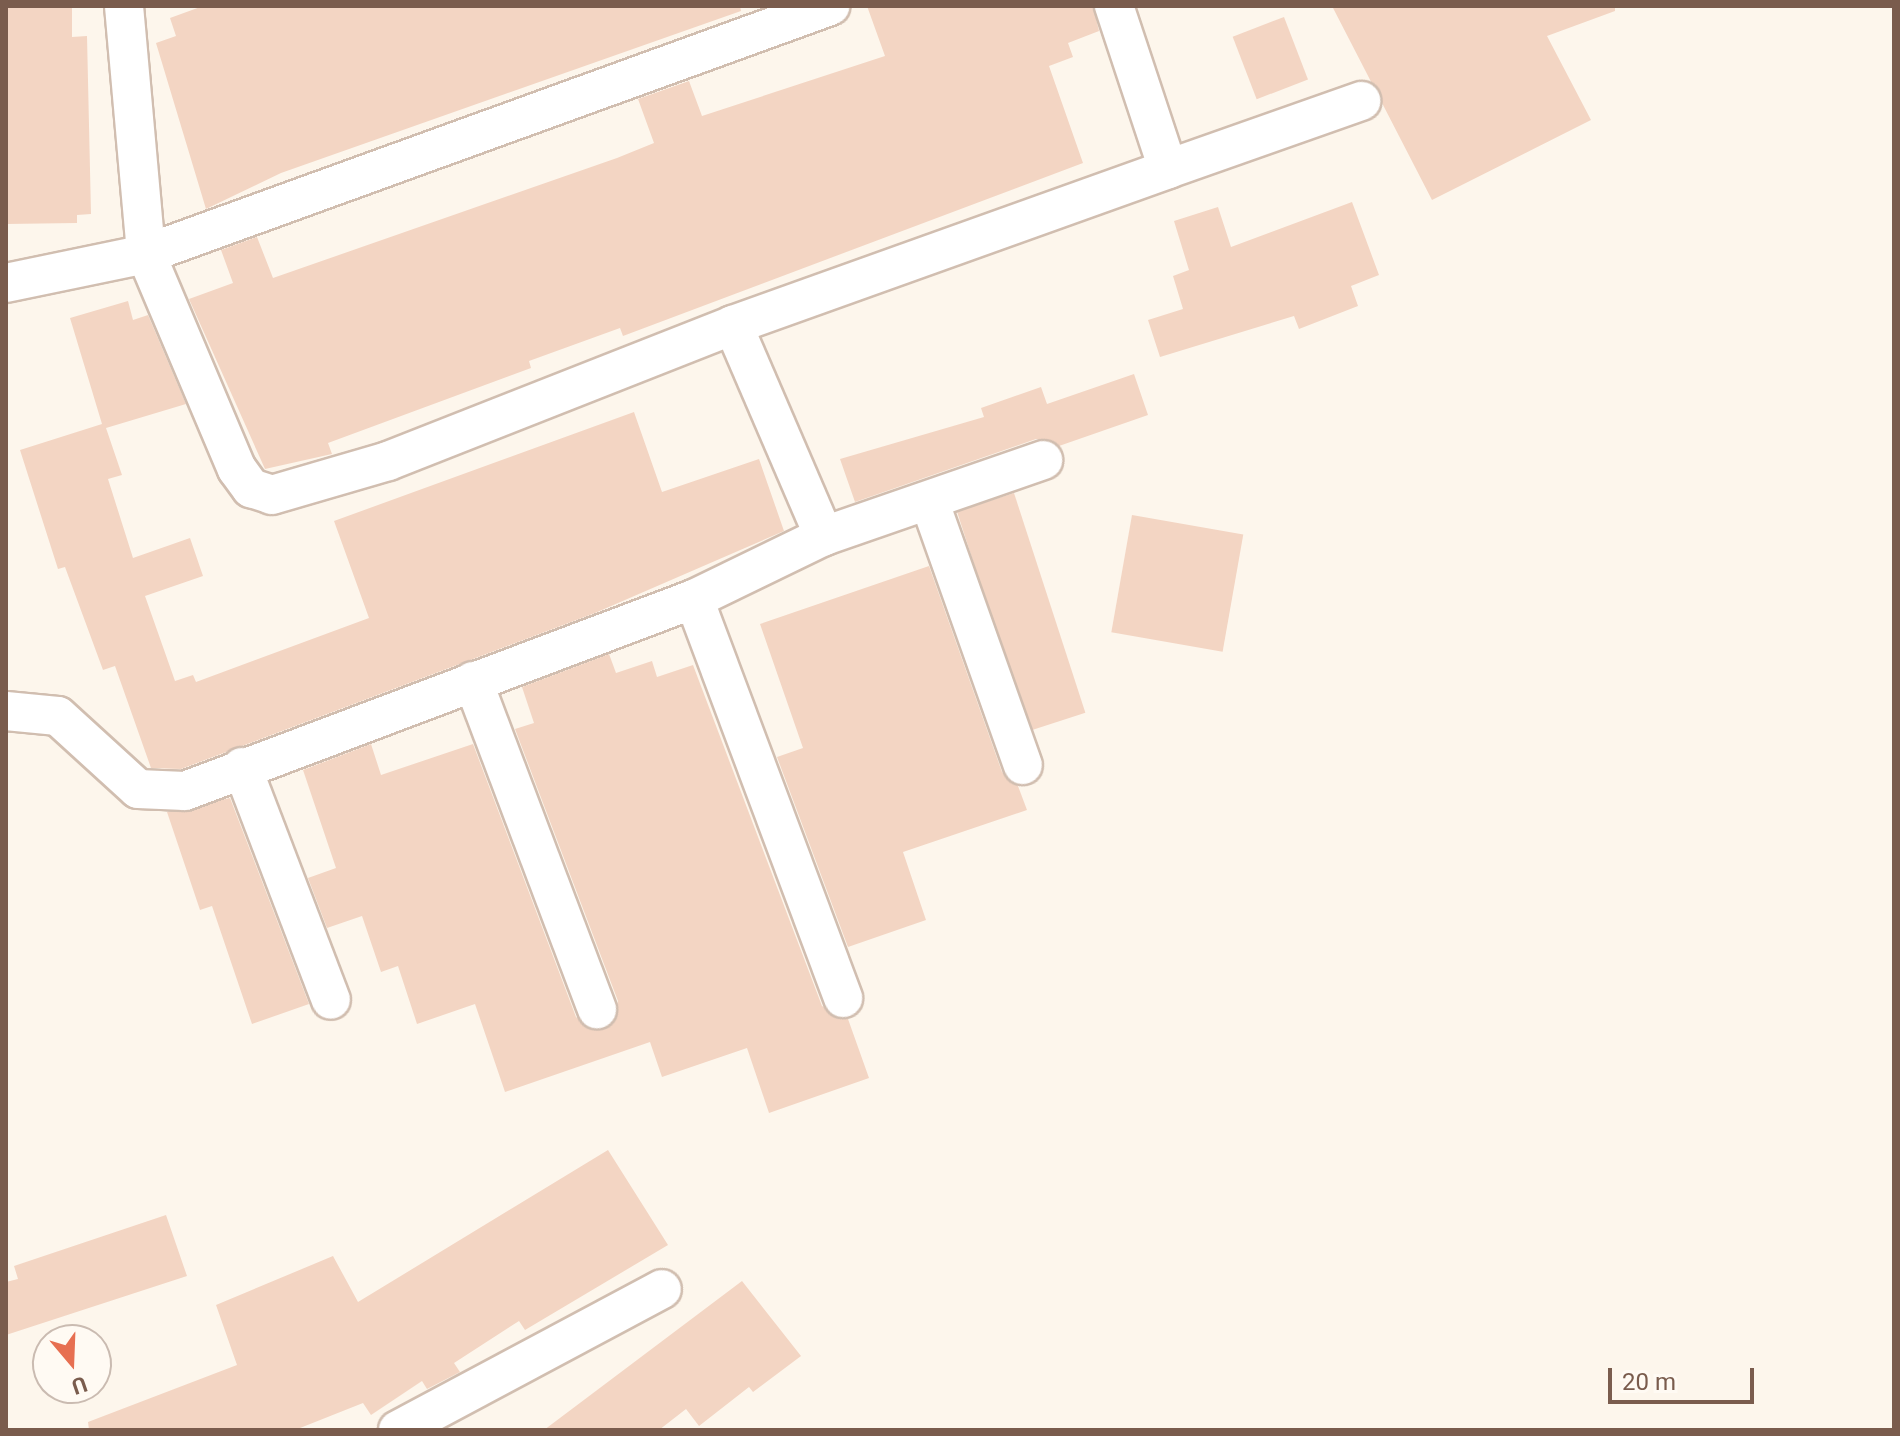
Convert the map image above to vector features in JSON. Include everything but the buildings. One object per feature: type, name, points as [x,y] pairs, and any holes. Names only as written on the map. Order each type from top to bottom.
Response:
[{"type":"street","points":[[124,6],[146,254],[237,469],[251,488],[272,495],[388,461],[733,325],[1361,101]]},
{"type":"street","points":[[6,283],[146,254],[830,6]]},
{"type":"street","points":[[1114,6],[1168,169]]},
{"type":"street","points":[[733,325],[824,536]]},
{"type":"street","points":[[6,711],[58,716],[138,789],[162,795],[694,599],[824,536],[930,503],[1043,460]]},
{"type":"street","points":[[930,503],[1023,765]]},
{"type":"street","points":[[694,599],[843,998]]},
{"type":"street","points":[[473,681],[597,1009]]},
{"type":"street","points":[[242,767],[331,1000]]},
{"type":"street","points":[[398,1430],[662,1289]]}]
